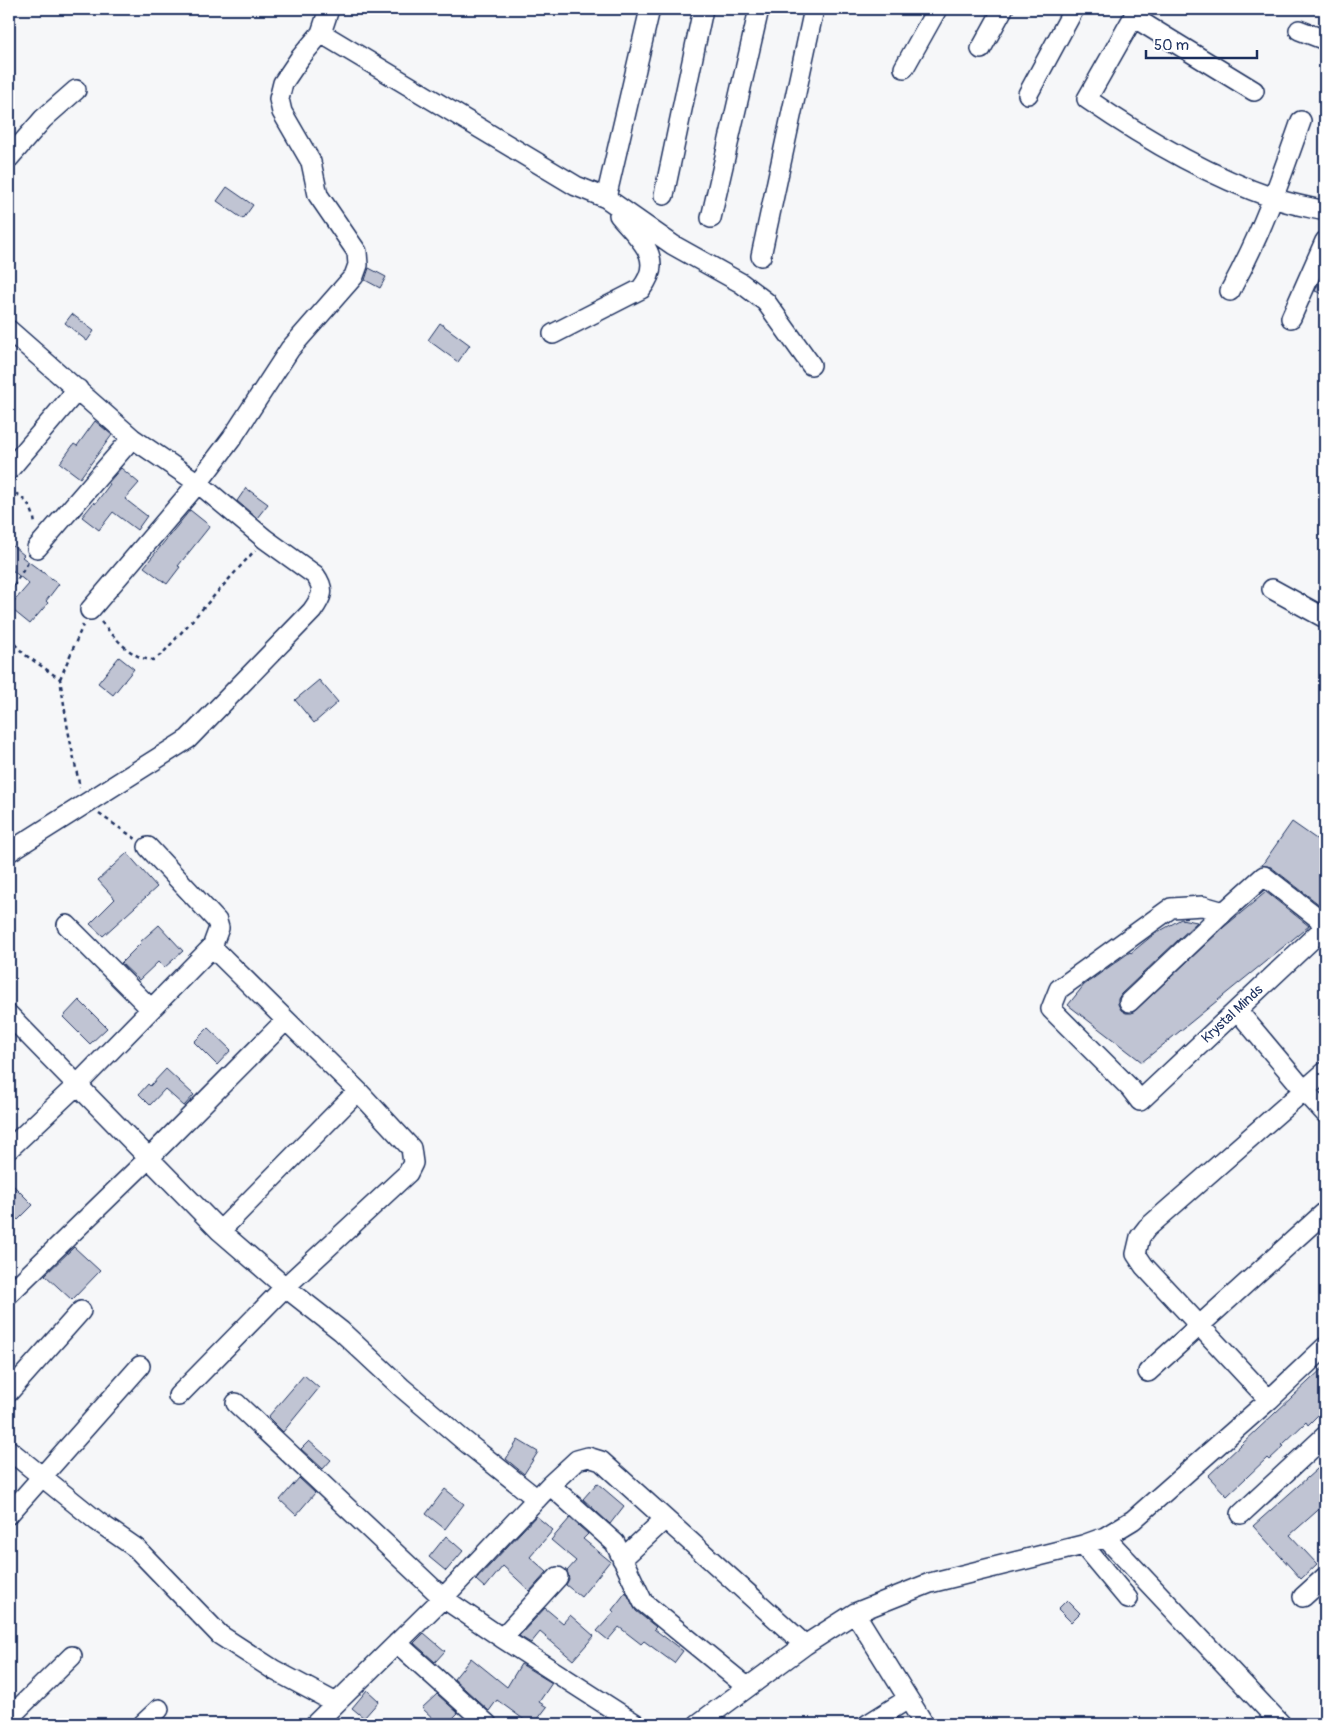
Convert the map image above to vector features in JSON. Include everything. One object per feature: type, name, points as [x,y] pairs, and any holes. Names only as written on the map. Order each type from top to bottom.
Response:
[{"type":"street","points":[[90,610],[198,483],[232,438],[290,349],[354,276],[358,265],[357,252],[318,195],[311,162],[282,112],[279,99],[283,83],[300,58],[321,33],[329,9]]},
{"type":"street","points":[[606,198],[650,9]]},
{"type":"street","points":[[664,195],[703,9]]},
{"type":"street","points":[[711,218],[759,9]]},
{"type":"street","points":[[761,256],[814,9]]},
{"type":"street","points":[[904,68],[937,9]]},
{"type":"street","points":[[981,49],[1003,9]]},
{"type":"street","points":[[1028,94],[1074,9]]},
{"type":"street","points":[[1254,91],[1135,13],[1087,99],[1133,131],[1207,170],[1274,198],[1325,211]]},
{"type":"street","points":[[1299,30],[1323,33]]},
{"type":"street","points":[[321,33],[576,186],[606,198],[673,245],[741,283],[766,302],[811,365]]},
{"type":"street","points":[[9,158],[43,119],[76,90]]},
{"type":"street","points":[[1230,291],[1250,255],[1274,198],[1301,121]]},
{"type":"street","points":[[553,334],[641,289],[649,279],[652,269],[652,257],[606,198]]},
{"type":"street","points":[[1291,318],[1325,240]]},
{"type":"street","points":[[9,330],[132,438],[198,483],[265,539],[315,575],[321,582],[322,590],[320,601],[312,611],[188,739],[9,852]]},
{"type":"street","points":[[9,470],[78,389]]},
{"type":"street","points":[[37,548],[132,438]]},
{"type":"street","points":[[1272,589],[1325,618]]},
{"type":"street","points":[[9,1148],[76,1085],[212,947],[219,928],[217,921],[148,847]]},
{"type":"street","name":"Krystal Minds","points":[[1264,876],[1318,918],[1324,928],[1140,1101],[1130,1088],[1051,1008],[1059,989],[1171,908],[1203,906],[1224,912],[1264,876]]},
{"type":"street","points":[[1129,1002],[1224,912]]},
{"type":"street","points":[[66,925],[152,1009]]},
{"type":"street","points":[[178,1396],[285,1287],[404,1177],[413,1163],[411,1148],[358,1091],[212,947]]},
{"type":"street","points":[[1237,1010],[1325,1113]]},
{"type":"street","points":[[9,1015],[220,1231],[341,1332],[462,1440],[537,1499]]},
{"type":"street","points":[[9,1294],[148,1159],[286,1020]]},
{"type":"street","points":[[1269,1400],[1144,1266],[1136,1254],[1140,1237],[1147,1228],[1325,1072]]},
{"type":"street","points":[[220,1231],[358,1091]]},
{"type":"street","points":[[1148,1372],[1325,1212]]},
{"type":"street","points":[[9,1392],[81,1311]]},
{"type":"street","points":[[698,1724],[805,1645],[855,1613],[930,1583],[1083,1545],[1105,1537],[1133,1520],[1269,1400],[1325,1347]]},
{"type":"street","points":[[9,1514],[140,1366]]},
{"type":"street","points":[[236,1403],[443,1598],[636,1724]]},
{"type":"street","points":[[1241,1514],[1325,1436]]},
{"type":"street","points":[[9,1450],[97,1521],[136,1548],[220,1636],[274,1670],[336,1703]]},
{"type":"street","points":[[316,1724],[443,1598],[550,1485],[577,1460],[588,1458],[601,1461],[805,1645]]},
{"type":"street","points":[[550,1485],[615,1544],[643,1602],[747,1687]]},
{"type":"street","points":[[622,1559],[665,1519]]},
{"type":"street","points":[[1105,1537],[1281,1724]]},
{"type":"street","points":[[1083,1545],[1128,1599]]},
{"type":"street","points":[[1303,1597],[1325,1577]]},
{"type":"street","points":[[502,1638],[558,1578]]},
{"type":"street","points":[[855,1613],[924,1724]]},
{"type":"street","points":[[398,1643],[487,1724]]},
{"type":"street","points":[[9,1718],[72,1656]]},
{"type":"street","points":[[868,1724],[908,1699]]},
{"type":"street","points":[[143,1724],[158,1709]]},
{"type":"path","points":[[148,847],[83,804],[60,679],[90,610],[125,647],[142,660],[153,660],[163,653],[265,539]]},
{"type":"path","points":[[9,638],[24,654],[60,679]]},
{"type":"building","points":[[227,187],[253,205],[243,219],[217,201]]},
{"type":"building","points":[[369,268],[386,277],[380,288],[365,280]]},
{"type":"building","points":[[1325,268],[1325,295],[1315,291]]},
{"type":"building","points":[[72,314],[94,331],[87,341],[65,323]]},
{"type":"building","points":[[440,323],[470,345],[458,362],[428,340]]},
{"type":"building","points":[[95,421],[112,435],[80,478],[60,463],[74,444],[77,446]]},
{"type":"building","points":[[121,468],[139,483],[125,499],[147,516],[137,530],[113,512],[99,530],[82,517],[94,502],[95,504],[110,484],[108,483]]},
{"type":"building","points":[[246,488],[268,504],[257,518],[237,501]]},
{"type":"building","points":[[190,510],[210,526],[178,566],[180,567],[167,584],[144,567]]},
{"type":"building","points":[[9,543],[24,555],[22,557],[59,584],[46,601],[48,603],[30,624],[9,607],[29,584],[12,570],[9,573]]},
{"type":"building","points":[[119,657],[134,669],[113,695],[98,683]]},
{"type":"building","points":[[319,680],[338,702],[314,723],[295,700]]},
{"type":"building","points":[[1292,822],[1325,845],[1325,909],[1271,867],[1262,865]]},
{"type":"building","points":[[127,853],[157,887],[103,936],[90,924],[115,899],[98,880]]},
{"type":"building","points":[[1266,892],[1309,926],[1142,1062],[1068,1005],[1084,985],[1131,953],[1153,935],[1181,919],[1197,922],[1121,994],[1118,1004],[1121,1010],[1126,1013],[1132,1013],[1224,927]]},
{"type":"building","points":[[159,925],[183,951],[164,968],[158,962],[139,980],[121,963]]},
{"type":"building","points":[[79,1000],[107,1028],[90,1044],[63,1017]]},
{"type":"building","points":[[208,1028],[231,1050],[217,1065],[194,1042]]},
{"type":"building","points":[[166,1069],[194,1095],[184,1106],[165,1089],[150,1105],[139,1094],[148,1084],[150,1086]]},
{"type":"building","points":[[9,1181],[33,1205],[18,1220],[9,1211]]},
{"type":"building","points":[[74,1247],[100,1271],[72,1300],[45,1275]]},
{"type":"building","points":[[1325,1366],[1325,1408],[1308,1425],[1306,1422],[1282,1445],[1284,1446],[1269,1460],[1267,1458],[1227,1496],[1208,1476]]},
{"type":"building","points":[[304,1375],[319,1388],[283,1432],[268,1417]]},
{"type":"building","points":[[518,1440],[538,1452],[524,1474],[506,1459]]},
{"type":"building","points":[[309,1441],[331,1460],[323,1469],[301,1449]]},
{"type":"building","points":[[1325,1462],[1325,1504],[1290,1535],[1317,1564],[1301,1579],[1253,1526]]},
{"type":"building","points":[[299,1478],[315,1493],[296,1515],[280,1500]]},
{"type":"building","points":[[597,1483],[624,1506],[610,1524],[583,1499]]},
{"type":"building","points":[[445,1489],[464,1504],[445,1529],[426,1514]]},
{"type":"building","points":[[536,1516],[553,1530],[530,1557],[547,1572],[530,1591],[503,1566],[485,1588],[476,1580]]},
{"type":"building","points":[[570,1518],[588,1534],[583,1539],[610,1561],[581,1597],[566,1585],[569,1579],[567,1571],[576,1561],[551,1540]]},
{"type":"building","points":[[446,1536],[463,1551],[446,1571],[429,1557]]},
{"type":"building","points":[[626,1592],[636,1611],[656,1627],[654,1629],[683,1651],[674,1663],[644,1641],[641,1644],[619,1627],[608,1640],[597,1631],[614,1612],[612,1610]]},
{"type":"building","points":[[1067,1600],[1080,1613],[1071,1622],[1058,1609]]},
{"type":"building","points":[[545,1608],[563,1623],[570,1615],[594,1636],[573,1660],[540,1632],[531,1643],[519,1636]]},
{"type":"building","points":[[424,1633],[445,1651],[435,1662],[414,1643]]},
{"type":"building","points":[[471,1658],[507,1687],[521,1664],[552,1683],[539,1702],[547,1707],[534,1724],[530,1724],[497,1700],[489,1711],[454,1679]]},
{"type":"building","points":[[367,1690],[379,1701],[364,1718],[352,1708]]},
{"type":"building","points":[[437,1694],[458,1713],[447,1724],[439,1724],[422,1708]]}]
